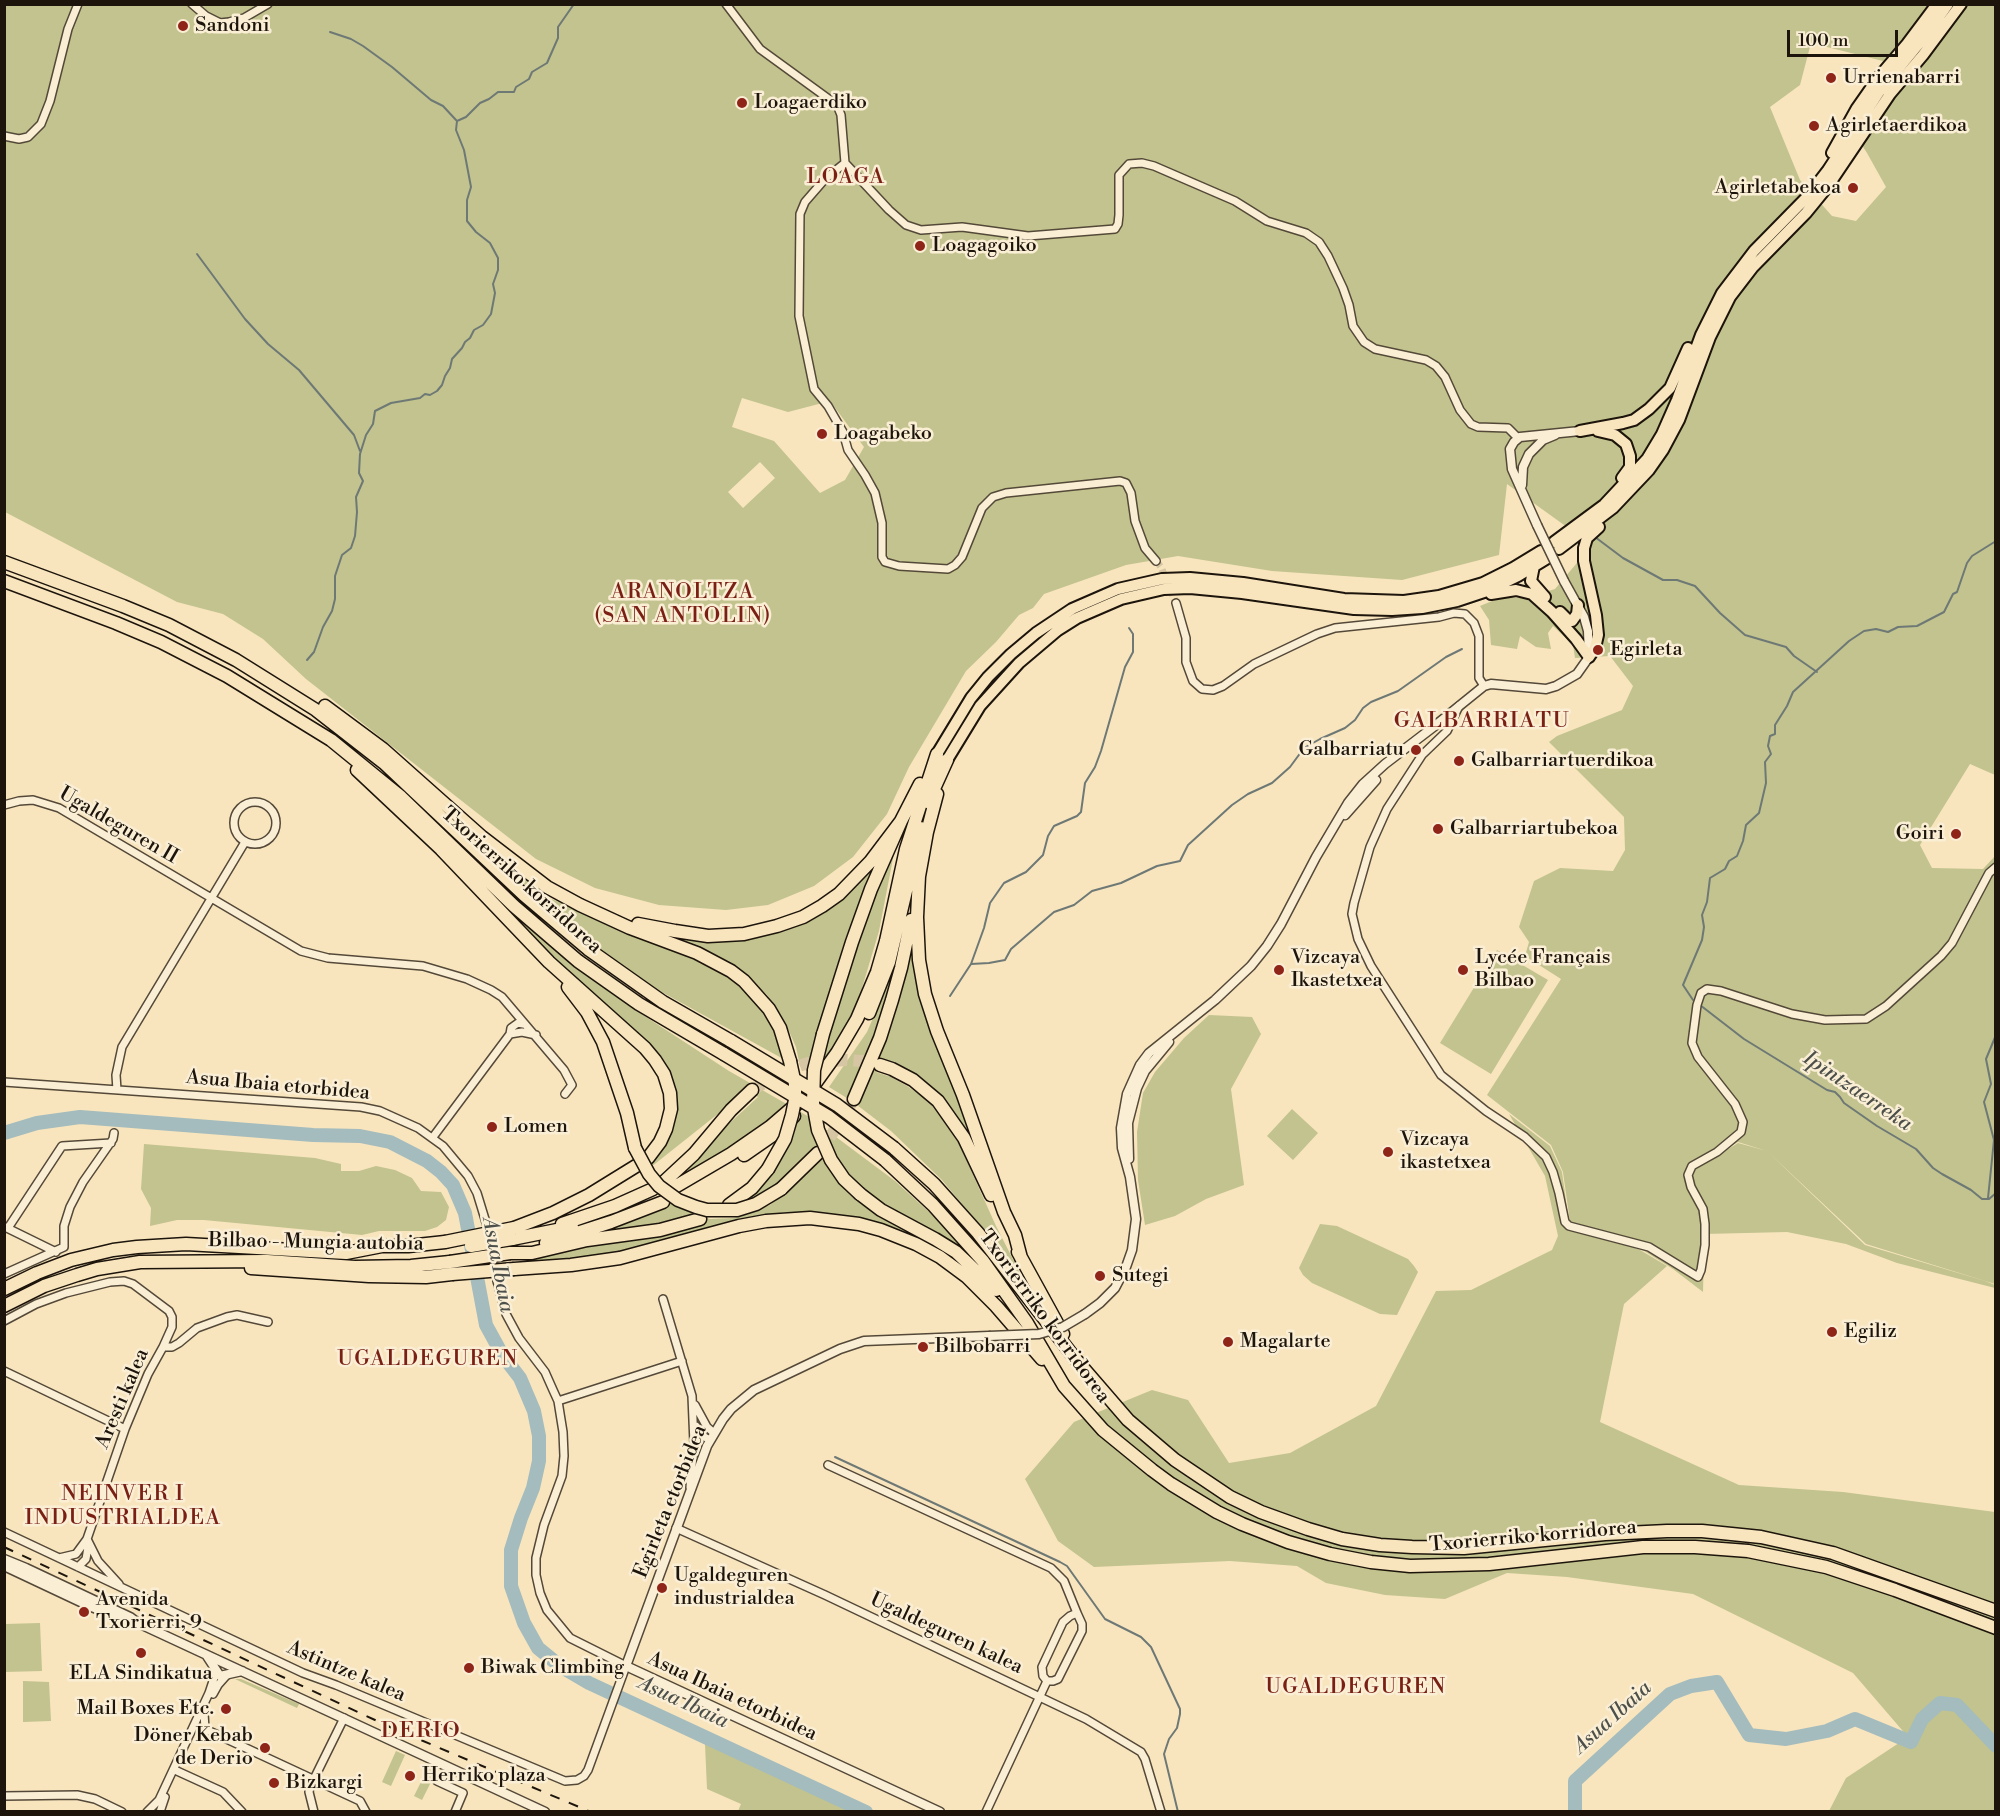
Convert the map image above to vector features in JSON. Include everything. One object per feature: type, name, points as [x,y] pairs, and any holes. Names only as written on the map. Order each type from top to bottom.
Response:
[{"type":"highway","name":"Txorierriko korridorea","points":[[4,562],[169,625],[236,660],[325,716],[384,763],[524,895],[588,949],[663,1002],[837,1105],[894,1148],[934,1184],[978,1233],[1077,1361],[1128,1420],[1175,1461],[1230,1497],[1281,1520],[1325,1534],[1380,1545],[1434,1548],[1481,1546],[1647,1532],[1702,1531],[1753,1536],[1833,1553],[1995,1611]]},
{"type":"highway","name":"Txorierriko korridorea","points":[[4,581],[161,642],[227,676],[295,716],[375,774],[514,906],[578,961],[639,1004],[829,1117],[885,1160],[933,1205],[983,1261],[1027,1323],[1064,1386],[1103,1430],[1152,1470],[1192,1497],[1242,1524],[1313,1550],[1347,1558],[1391,1564],[1450,1566],[1490,1564],[1643,1547],[1730,1549],[1783,1557],[1826,1568],[1886,1587],[1995,1628]]},
{"type":"highway","points":[[236,660],[317,701],[354,727],[400,764],[482,837],[547,887],[630,928],[697,953],[731,971],[759,995],[780,1028],[795,1084],[795,1100],[785,1139],[768,1169],[752,1188],[729,1205]]},
{"type":"highway","points":[[295,716],[354,766],[416,825],[549,962],[645,1048],[664,1074],[670,1093],[671,1109],[666,1130],[648,1158]]},
{"type":"highway","points":[[580,905],[643,926],[708,936],[744,934],[803,917],[839,894],[870,862],[901,821],[942,757]]},
{"type":"highway","points":[[854,1099],[880,1038],[909,934],[942,757]]},
{"type":"highway","points":[[752,1090],[731,1110],[694,1154],[673,1188],[731,1154],[770,1127],[806,1096],[837,1053],[857,1019],[877,972],[906,849],[942,757]]},
{"type":"highway","points":[[901,821],[871,889],[823,1034],[814,1070],[813,1103],[818,1130],[831,1160],[844,1179],[881,1210],[935,1239],[971,1265],[991,1283],[1046,1355]]},
{"type":"highway","points":[[919,876],[917,917],[919,960],[925,994],[1004,1212],[1015,1235],[1021,1258]]},
{"type":"highway","points":[[549,962],[587,1012],[603,1042],[627,1113],[635,1148],[648,1174],[659,1186],[678,1200],[707,1210],[737,1210],[756,1204],[781,1190],[818,1153]]},
{"type":"highway","points":[[880,1065],[913,1080],[938,1101],[948,1113],[964,1138],[1007,1232],[1077,1361]]},
{"type":"highway","points":[[448,1257],[475,1237],[513,1234],[589,1195],[636,1166]]},
{"type":"highway","name":"Bilbao - Mungia autobia","points":[[4,1289],[36,1273],[71,1260],[113,1250],[186,1244],[346,1253],[382,1246],[408,1246],[448,1257],[510,1253],[611,1222],[658,1195],[579,1225],[545,1232],[513,1234]]},
{"type":"highway","points":[[448,1257],[514,1269],[571,1265],[620,1258],[671,1246],[718,1231],[766,1221],[810,1218],[859,1224],[916,1244],[940,1257],[968,1277],[996,1306],[1064,1386]]},
{"type":"highway","points":[[510,1253],[532,1253],[587,1240],[660,1230],[700,1219]]},
{"type":"highway","name":"Bilbao - Mungia autobia","points":[[4,1306],[44,1286],[97,1269],[158,1261],[208,1262],[265,1270],[426,1277],[448,1257]]},
{"type":"main road","points":[[1805,200],[1814,180],[1857,108],[1937,4]]},
{"type":"main road","points":[[1639,482],[1612,508],[1557,546],[1604,504],[1641,466],[1662,434],[1701,335],[1722,293],[1754,251],[1805,200],[1828,170],[1879,92],[1926,35],[1948,4]]},
{"type":"main road","points":[[942,757],[980,706],[1018,663],[1043,642],[1077,618],[1121,599],[1164,589],[1190,588],[1225,591],[1341,608],[1392,610],[1422,608],[1516,590],[1532,594],[1552,612],[1589,657],[1595,648],[1598,635],[1584,561],[1587,538],[1623,503],[1670,438],[1686,403],[1712,331],[1730,297],[1753,267],[1806,213],[1828,186],[1890,94],[1936,39],[1961,4]]},
{"type":"main road","points":[[1580,430],[1617,425],[1634,420],[1660,399],[1670,388],[1713,299],[1722,293]]},
{"type":"main road","points":[[1580,430],[1615,435],[1628,449],[1630,467],[1608,494],[1604,504]]},
{"type":"main road","points":[[942,757],[971,698],[1016,649],[1072,609],[1118,589],[1162,579],[1190,578],[1243,583],[1344,599],[1404,601],[1439,596],[1483,583],[1543,555],[1534,566],[1503,584],[1467,598]]},
{"type":"main road","points":[[1534,566],[1531,577],[1534,586],[1568,621],[1575,619],[1578,605]]},
{"type":"street","points":[[4,136],[19,139],[28,137],[41,124],[50,101],[68,29],[78,4]]},
{"type":"street","points":[[192,4],[206,16],[220,23],[244,18],[268,4]]},
{"type":"street","points":[[726,4],[760,49],[837,105],[841,115],[845,164],[906,225],[921,230],[962,227],[1028,236],[1115,229],[1119,215],[1119,175],[1129,164],[1142,163],[1235,201],[1267,220],[1306,233],[1320,242],[1328,255],[1349,305],[1353,326],[1357,335],[1364,342],[1375,349],[1425,360],[1436,366],[1445,377],[1460,410],[1471,424],[1478,427],[1508,428],[1518,438]]},
{"type":"street","points":[[845,164],[825,179],[806,202],[800,214],[799,316],[814,389],[828,406],[843,432],[848,450],[866,475],[875,493],[882,523],[882,557],[885,562],[899,566],[948,569],[962,557],[982,508],[993,497],[1120,480],[1126,483],[1131,493],[1135,522],[1145,549],[1156,561]]},
{"type":"street","points":[[1176,603],[1186,638],[1186,662],[1193,681],[1202,689],[1213,690],[1223,686],[1254,664],[1317,634],[1335,628],[1430,618],[1454,613],[1465,614],[1474,623],[1479,636],[1479,678],[1484,686],[1491,684],[1546,689],[1576,674],[1589,657],[1588,631],[1578,605],[1564,582],[1537,525],[1512,469],[1509,455],[1510,449],[1518,438],[1580,430]]},
{"type":"street","points":[[1523,493],[1522,474],[1529,454],[1544,440],[1563,432]]},
{"type":"street","name":"Egirleta etorbidea","points":[[626,1666],[712,1437],[731,1409],[754,1390],[850,1345],[878,1339],[1039,1334],[1063,1328],[1100,1303],[1115,1288],[1129,1261],[1134,1239],[1136,1219],[1130,1177],[1128,1123],[1137,1088],[1145,1071],[1185,1024],[1245,973],[1275,932],[1336,825],[1388,767],[1484,686]]},
{"type":"street","points":[[1460,704],[1447,731],[1422,755],[1387,809],[1370,847],[1352,914],[1358,939],[1371,966],[1441,1075],[1486,1111],[1525,1137],[1546,1157],[1553,1172],[1565,1222],[1569,1226],[1649,1247],[1698,1277],[1705,1245],[1703,1209],[1691,1187],[1688,1175],[1692,1166],[1717,1152],[1741,1132],[1743,1122],[1735,1104],[1698,1057],[1692,1043],[1697,1005],[1701,993],[1707,989],[1721,991],[1792,1014],[1825,1020],[1866,1019],[1886,1006],[1941,956],[1952,943],[1989,873],[1995,867]]},
{"type":"street","name":"Ugaldeguren II","points":[[4,805],[33,800],[58,808],[301,951],[328,958],[408,963],[442,970],[491,990],[502,997],[560,1065],[572,1085],[565,1094]]},
{"type":"street","points":[[252,802],[266,805],[275,816],[275,830],[272,837],[260,844],[245,842],[236,833],[234,820],[236,814],[240,808],[252,802]]},
{"type":"street","points":[[117,1090],[116,1075],[122,1047],[245,842]]},
{"type":"street","points":[[510,1031],[513,1019],[511,1007]]},
{"type":"street","points":[[433,1137],[510,1031],[518,1023],[523,1024]]},
{"type":"street","points":[[510,1031],[536,1035]]},
{"type":"street","name":"Asua Ibaia etorbidea","points":[[4,1082],[361,1107],[380,1111],[433,1137],[449,1153],[468,1176],[477,1193],[488,1229]]},
{"type":"street","points":[[4,1274],[64,1247],[64,1226],[74,1198],[111,1143],[114,1133]]},
{"type":"street","points":[[56,1252],[6,1227],[62,1146],[111,1143]]},
{"type":"street","points":[[4,1321],[36,1304],[66,1293],[110,1282],[124,1281],[133,1284],[169,1311],[172,1317],[172,1327],[163,1347]]},
{"type":"street","name":"Asua Ibaia etorbidea","points":[[496,1281],[506,1314],[519,1338],[545,1372],[558,1401],[563,1432],[562,1476],[538,1546],[536,1575],[547,1610],[570,1638],[940,1812]]},
{"type":"street","points":[[663,1299],[693,1400],[712,1437]]},
{"type":"street","name":"Aresti kalea","points":[[59,1558],[71,1556],[87,1539],[125,1429],[148,1374],[163,1347],[172,1347],[197,1328],[227,1317],[237,1315],[268,1322]]},
{"type":"street","points":[[558,1401],[682,1361]]},
{"type":"street","points":[[4,1371],[125,1429]]},
{"type":"street","points":[[690,1492],[693,1400]]},
{"type":"street","points":[[694,1418],[696,1430],[712,1437]]},
{"type":"street","points":[[828,1465],[1051,1568],[1064,1581],[1082,1624],[1082,1630],[1058,1679],[1047,1681],[1042,1676],[1042,1667],[1063,1622],[1077,1613]]},
{"type":"street","name":"Ugaldeguren kalea","points":[[676,1528],[825,1595],[1086,1719],[1141,1752],[1161,1812]]},
{"type":"street","name":"Astintze kalea","points":[[4,1533],[303,1674],[336,1685],[565,1781],[577,1780],[588,1770],[626,1666]]},
{"type":"street","name":"Aresti kalea","points":[[78,1567],[83,1564],[88,1554],[87,1539]]},
{"type":"street","name":"Astintze kalea","points":[[87,1539],[98,1561],[125,1590]]},
{"type":"street","points":[[78,1567],[79,1549]]},
{"type":"street","points":[[4,1559],[130,1617],[138,1623]]},
{"type":"street","points":[[4,1566],[89,1606],[138,1623],[226,1663],[545,1812]]},
{"type":"street","points":[[206,1655],[220,1676],[242,1671]]},
{"type":"street","points":[[147,1812],[159,1800],[209,1693],[218,1664],[226,1663]]},
{"type":"street","points":[[160,1812],[162,1803],[204,1713],[218,1685],[230,1669],[226,1663]]},
{"type":"street","points":[[986,1812],[1047,1681]]},
{"type":"street","points":[[204,1713],[205,1729],[360,1801],[366,1812]]},
{"type":"street","points":[[314,1812],[309,1792],[344,1718]]},
{"type":"street","points":[[177,1771],[223,1792],[242,1812]]},
{"type":"street","points":[[437,1781],[463,1793],[455,1812]]},
{"type":"street","points":[[4,1796],[77,1795],[95,1799],[122,1812]]},
{"type":"green space","points":[[4,5],[1995,5],[1995,775],[1970,764],[1920,845],[1932,868],[1983,869],[1995,856],[1995,1284],[1866,1244],[1767,1151],[1738,1142],[1689,1171],[1699,1208],[1704,1254],[1703,1292],[1673,1269],[1641,1249],[1570,1222],[1563,1172],[1551,1145],[1487,1095],[1561,979],[1525,956],[1529,942],[1519,927],[1534,881],[1560,868],[1613,871],[1625,850],[1624,817],[1549,742],[1557,736],[1622,710],[1633,686],[1610,656],[1575,658],[1573,645],[1553,626],[1548,633],[1551,649],[1536,647],[1520,636],[1517,649],[1491,645],[1489,620],[1480,606],[1502,597],[1526,598],[1555,589],[1592,545],[1507,484],[1499,555],[1402,580],[1272,571],[1178,556],[1126,565],[1044,594],[1033,608],[1019,615],[996,642],[966,671],[909,767],[887,814],[853,857],[814,886],[768,905],[726,910],[659,905],[595,888],[536,859],[306,679],[263,639],[223,614],[177,602],[5,512]],"holes":[[[1811,43],[1883,61],[1844,117],[1886,187],[1856,221],[1832,216],[1800,180],[1770,107],[1800,85]],[[742,398],[788,412],[830,401],[864,447],[845,480],[820,493],[774,441],[732,427]],[[760,462],[775,478],[743,508],[728,492]]]},
{"type":"green space","points":[[896,843],[879,931],[862,988],[862,1002],[821,1071],[825,1047],[862,924]]},
{"type":"green space","points":[[876,864],[846,937],[813,1044],[808,1072],[800,1066],[796,1047],[789,1031],[767,995],[741,971],[717,957],[671,937],[710,942],[739,939],[843,896]]},
{"type":"green space","points":[[518,874],[549,898],[702,961],[738,981],[770,1017],[787,1061],[649,985],[592,945],[547,907],[515,877]]},
{"type":"green space","points":[[912,894],[885,1014],[850,1100],[829,1087],[867,1032],[886,988]]},
{"type":"green space","points":[[498,900],[567,959],[643,1015],[729,1071],[811,1118],[818,1147],[768,1194],[731,1207],[774,1169],[793,1138],[799,1115],[756,1133],[668,1185],[695,1162],[721,1131],[758,1097],[748,1090],[651,1167],[648,1161],[659,1150],[670,1078]]},
{"type":"green space","points":[[912,946],[918,988],[990,1173],[943,1100],[925,1082],[881,1058],[876,1072],[907,1086],[927,1100],[941,1115],[956,1137],[1022,1277],[942,1180],[891,1131],[857,1105],[887,1032],[908,968]]},
{"type":"green space","points":[[1497,950],[1548,980],[1491,1074],[1440,1043]]},
{"type":"green space","points":[[1209,1015],[1252,1017],[1261,1034],[1231,1089],[1244,1185],[1206,1199],[1175,1216],[1145,1225],[1138,1180],[1137,1132],[1143,1093],[1155,1072],[1184,1038]]},
{"type":"green space","points":[[1292,1109],[1318,1133],[1293,1160],[1267,1136]]},
{"type":"green space","points":[[1509,1114],[1550,1146],[1562,1172],[1569,1223],[1640,1250],[1667,1266],[1624,1304],[1600,1422],[1739,1485],[1843,1492],[1995,1512],[1995,1811],[1829,1811],[1846,1778],[1908,1737],[1853,1673],[1693,1594],[1567,1577],[1507,1573],[1445,1599],[1385,1595],[1326,1583],[1297,1566],[1230,1561],[1094,1567],[1058,1541],[1025,1479],[1074,1422],[1152,1390],[1188,1400],[1229,1463],[1290,1453],[1376,1406],[1436,1291],[1471,1290],[1552,1250],[1558,1236],[1545,1176]]},
{"type":"green space","points":[[824,1128],[895,1181],[940,1222],[970,1256],[886,1209],[855,1184],[832,1150]]},
{"type":"green space","points":[[1738,1143],[1767,1151],[1865,1245],[1985,1281],[1995,1285],[1995,1288],[1897,1263],[1846,1244],[1787,1232],[1704,1234],[1691,1172]]},
{"type":"green space","points":[[144,1144],[315,1158],[341,1164],[341,1171],[359,1171],[376,1166],[395,1170],[412,1178],[421,1191],[441,1192],[449,1207],[446,1220],[437,1227],[425,1231],[379,1231],[362,1235],[204,1220],[177,1220],[150,1226],[151,1208],[141,1189]]},
{"type":"green space","points":[[824,1154],[843,1186],[857,1199],[892,1224],[931,1243],[974,1275],[887,1227],[819,1212],[786,1212],[756,1217],[607,1256],[537,1264],[511,1264],[565,1250],[622,1240],[664,1224],[603,1233],[670,1202],[693,1214],[710,1219],[733,1218],[748,1214],[770,1205],[789,1190]]},
{"type":"green space","points":[[1320,1224],[1337,1226],[1408,1259],[1414,1266],[1418,1272],[1397,1315],[1380,1314],[1312,1283],[1303,1275],[1299,1268]]},
{"type":"green space","points":[[40,1623],[42,1671],[5,1672],[5,1624]]},
{"type":"green space","points":[[235,1679],[241,1679],[299,1704],[297,1708]]},
{"type":"green space","points":[[23,1681],[49,1682],[51,1721],[23,1722]]},
{"type":"green space","points":[[705,1744],[850,1811],[738,1811],[741,1804],[707,1789]]},
{"type":"green space","points":[[396,1751],[405,1755],[391,1786],[382,1782]]},
{"type":"green space","points":[[429,1766],[437,1770],[422,1800],[414,1796]]},
{"type":"waterway","points":[[307,660],[314,652],[323,627],[332,611],[335,599],[335,576],[342,555],[351,548],[355,536],[356,497],[363,481],[359,473],[360,454],[366,435],[373,424],[375,411],[391,403],[420,398],[437,391],[450,368],[452,359],[474,330],[483,325],[491,314],[498,258],[490,243],[467,221],[467,200],[471,187],[464,150],[456,130],[457,121],[466,117],[480,103],[498,92],[514,92],[516,87],[529,79],[532,72],[547,63],[558,38],[558,27],[574,4]]},
{"type":"waterway","points":[[330,32],[363,46],[431,100],[443,106],[456,120]]},
{"type":"waterway","points":[[197,254],[245,319],[268,344],[299,370],[354,435],[360,451]]},
{"type":"waterway","points":[[1595,537],[1623,558],[1663,580],[1677,580],[1695,586],[1745,635],[1786,647],[1794,656],[1817,672]]},
{"type":"waterway","name":"Ipintzaerreka","points":[[1693,1000],[1683,985],[1702,940],[1704,927],[1702,915],[1707,902],[1710,878],[1725,869],[1729,861],[1737,856],[1746,825],[1759,813],[1766,783],[1765,762],[1771,754],[1768,746],[1770,736],[1775,734],[1775,725],[1793,692],[1849,641],[1864,631],[1876,629],[1888,632],[1898,627],[1917,626],[1944,612],[1953,594],[1957,592],[1967,563],[1972,556],[1996,541]]},
{"type":"waterway","points":[[950,996],[971,964],[990,903],[1004,883],[1026,872],[1043,855],[1048,836],[1054,826],[1081,812],[1085,783],[1101,751],[1125,667],[1133,652],[1133,634],[1129,628]]},
{"type":"waterway","points":[[971,964],[1005,960],[1011,949],[1054,912],[1074,905],[1092,891],[1121,883],[1157,866],[1180,861],[1188,845],[1232,805],[1248,794],[1272,783],[1290,767],[1304,748],[1345,728],[1371,702],[1398,691],[1446,657],[1462,649]]},
{"type":"waterway","name":"Ipintzaerreka","points":[[1700,1005],[1744,1039],[1827,1090],[1835,1092],[1844,1103],[1916,1149],[1933,1168],[1942,1174],[1971,1190],[1982,1199],[1989,1199],[1996,1193]]},
{"type":"waterway","points":[[1988,1198],[1994,1140],[1984,1102],[1991,1084],[1986,1059],[1996,1035]]},
{"type":"waterway","name":"Asua Ibaia","points":[[4,1133],[37,1123],[80,1117],[313,1135],[360,1136],[390,1142],[427,1161],[441,1172],[453,1185],[465,1213],[486,1325],[503,1356],[520,1378],[534,1411],[539,1436],[539,1461],[533,1488],[511,1550],[511,1586],[524,1623],[538,1648],[560,1666],[589,1683],[866,1812]]},
{"type":"waterway","points":[[835,1457],[1067,1566],[1105,1619],[1141,1637],[1151,1647],[1180,1709],[1177,1728],[1169,1739],[1164,1754],[1178,1812]]},
{"type":"waterway","name":"Asua Ibaia","points":[[1575,1812],[1575,1781],[1670,1694],[1691,1686],[1717,1682],[1749,1735],[1786,1739],[1827,1731],[1855,1719],[1911,1742],[1922,1719],[1940,1703],[1957,1705],[1996,1746]]},
{"type":"tunnel","points":[[1156,561],[1161,567],[1176,603]]},
{"type":"tunnel","points":[[752,1090],[787,1070],[808,1063],[846,1060],[879,1065]]},
{"type":"tunnel","points":[[819,1152],[854,1099]]},
{"type":"railway","points":[[4,1547],[390,1727],[591,1812]]},
{"type":"place","name":"Sandoni","points":[[183,26]]},
{"type":"place","name":"Urrienabarri","points":[[1831,78]]},
{"type":"place","name":"Loagaerdiko","points":[[742,103]]},
{"type":"place","name":"Agirletaerdikoa","points":[[1814,126]]},
{"type":"place","name":"Agirletabekoa","points":[[1853,188]]},
{"type":"place","name":"Loagagoiko","points":[[920,246]]},
{"type":"place","name":"Loagabeko","points":[[822,434]]},
{"type":"place","name":"Egirleta","points":[[1598,650]]},
{"type":"place","name":"Galbarriatu","points":[[1416,750]]},
{"type":"place","name":"Galbarriartuerdikoa","points":[[1459,761]]},
{"type":"place","name":"Galbarriartubekoa","points":[[1438,829]]},
{"type":"place","name":"Goiri","points":[[1956,834]]},
{"type":"place","name":"Vizcaya Ikastetxea","points":[[1279,970]]},
{"type":"place","name":"Lycée Français Bilbao","points":[[1463,970]]},
{"type":"place","name":"Lomen","points":[[492,1127]]},
{"type":"place","name":"Vizcaya ikastetxea","points":[[1388,1152]]},
{"type":"place","name":"Sutegi","points":[[1100,1276]]},
{"type":"place","name":"Egiliz","points":[[1832,1332]]},
{"type":"place","name":"Magalarte","points":[[1228,1342]]},
{"type":"place","name":"Bilbobarri","points":[[923,1347]]},
{"type":"place","name":"Ugaldeguren industrialdea","points":[[662,1588]]},
{"type":"place","name":"Avenida Txorierri, 9","points":[[84,1612]]},
{"type":"place","name":"ELA Sindikatua","points":[[141,1653]]},
{"type":"place","name":"Biwak Climbing","points":[[469,1668]]},
{"type":"place","name":"Mail Boxes Etc.","points":[[226,1709]]},
{"type":"place","name":"Döner Kebab de Derio","points":[[265,1748]]},
{"type":"place","name":"Herriko plaza","points":[[410,1776]]},
{"type":"place","name":"Bizkargi","points":[[274,1783]]},
{"type":"district","name":"LOAGA","points":[[846,178]]},
{"type":"district","name":"ARANOLTZA (SAN ANTOLIN)","points":[[683,605]]},
{"type":"district","name":"GALBARRIATU","points":[[1482,722]]},
{"type":"district","name":"UGALDEGUREN","points":[[428,1360]]},
{"type":"district","name":"NEINVER I INDUSTRIALDEA","points":[[123,1507]]},
{"type":"district","name":"UGALDEGUREN","points":[[1356,1688]]},
{"type":"district","name":"DERIO","points":[[421,1732]]}]
